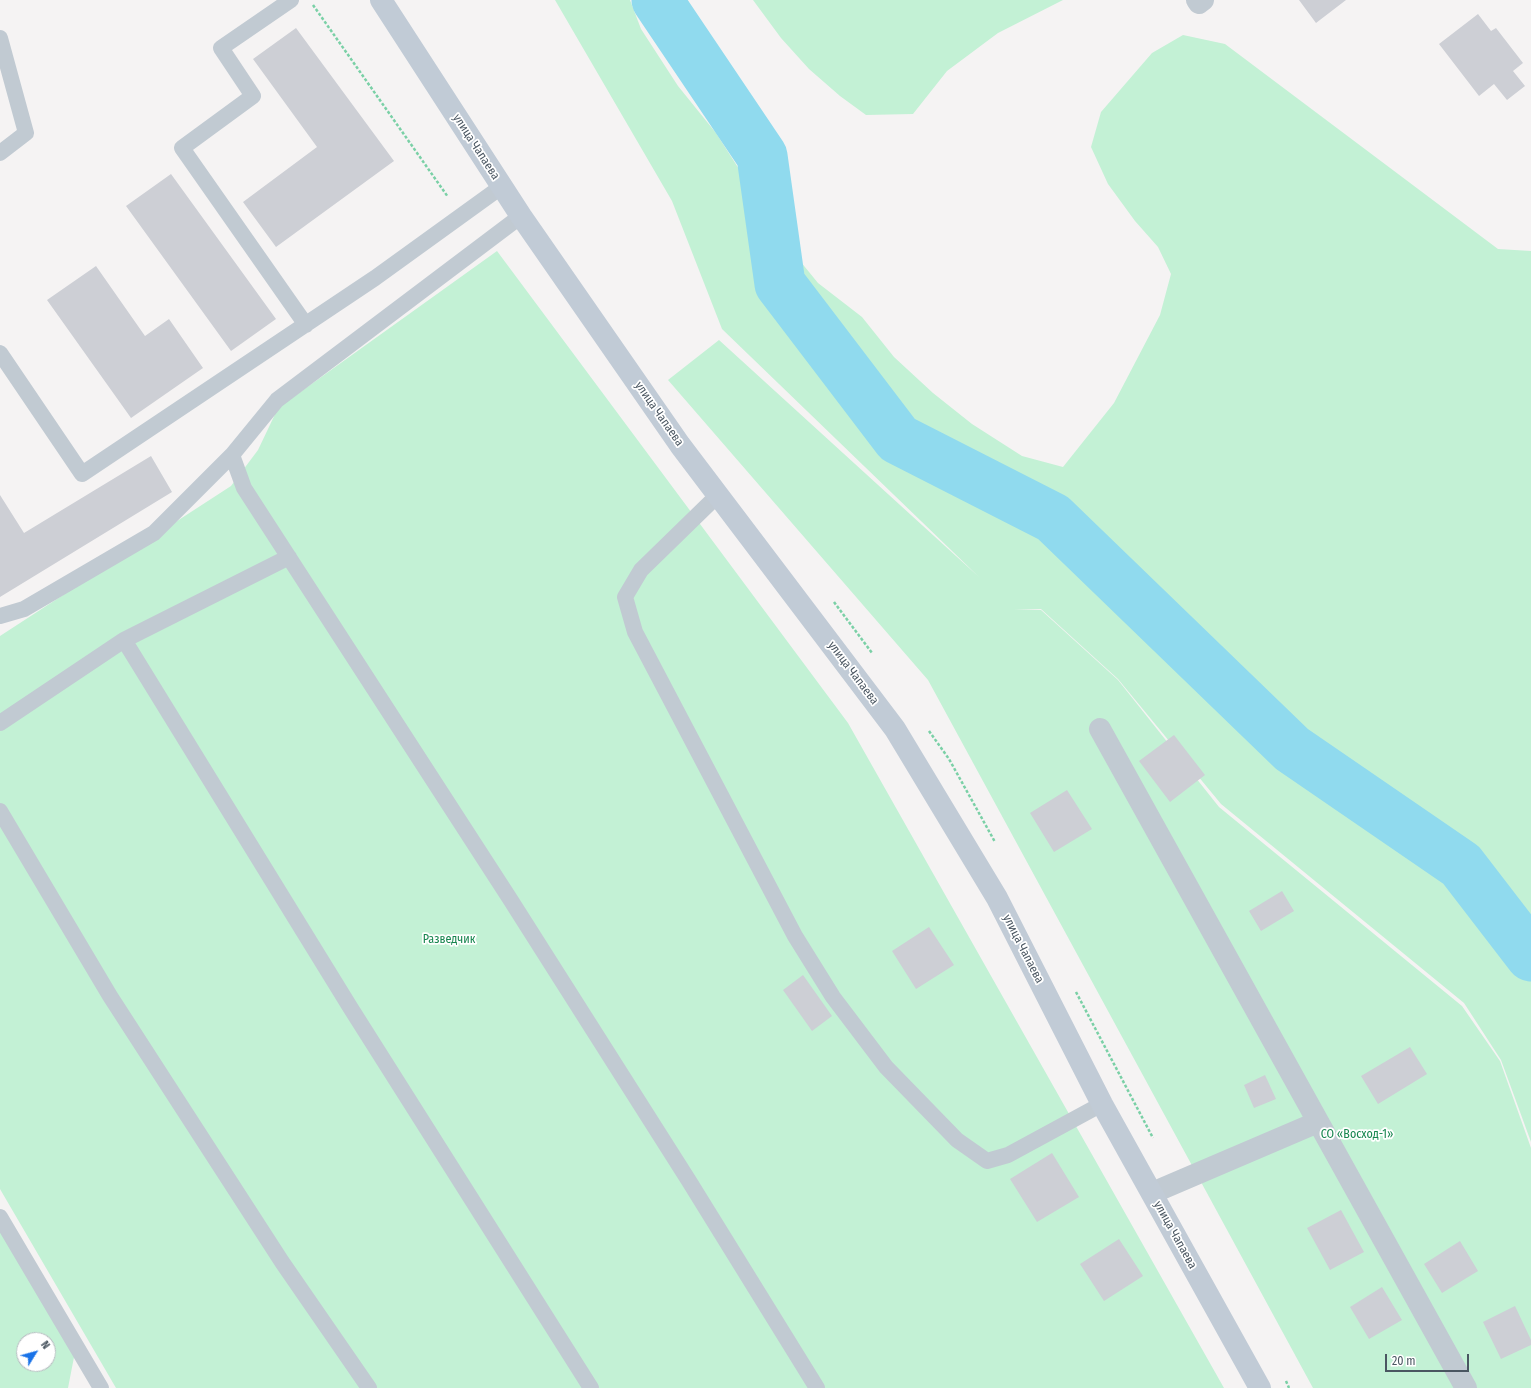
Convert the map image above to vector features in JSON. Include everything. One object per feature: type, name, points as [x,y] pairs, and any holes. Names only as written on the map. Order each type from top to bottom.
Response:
[{"type":"street","name":"улица Чапаева","points":[[381,0],[501,187],[680,445],[719,494],[895,729],[997,898],[1102,1104],[1260,1388]]},
{"type":"street","points":[[1100,729],[1466,1388]]},
{"type":"street","points":[[1152,1193],[1318,1122]]},
{"type":"lane","points":[[290,0],[221,48],[253,96],[182,148],[306,325]]},
{"type":"lane","points":[[0,38],[26,133],[0,153]]},
{"type":"lane","points":[[0,353],[82,474],[375,278],[501,187]]},
{"type":"lane","points":[[0,616],[24,609],[154,533],[232,454],[277,400],[521,216]]},
{"type":"lane","points":[[232,454],[244,488],[613,1060],[817,1388]]},
{"type":"lane","points":[[719,494],[641,570],[624,597],[635,632],[795,936],[833,997],[886,1067],[957,1140],[987,1161],[1008,1155],[1102,1104]]},
{"type":"lane","points":[[0,723],[124,640],[289,557]]},
{"type":"lane","points":[[124,640],[350,1007],[591,1388]]},
{"type":"lane","points":[[0,811],[110,996],[282,1262],[369,1388]]},
{"type":"lane","points":[[0,1217],[101,1388]]},
{"type":"path","points":[[309,0],[461,216]]},
{"type":"green space","name":"СО «Восход-1»","points":[[555,0],[630,0],[641,29],[678,86],[716,133],[760,202],[778,234],[818,283],[862,317],[894,357],[933,393],[972,424],[1022,456],[1063,467],[1114,403],[1160,315],[1171,274],[1158,247],[1135,221],[1108,184],[1091,147],[1101,112],[1152,53],[1183,35],[1225,44],[1498,249],[1531,251],[1531,1142],[1501,1060],[1464,1003],[1221,804],[1118,679],[1041,609],[1014,610],[1041,610],[1118,680],[1219,807],[1462,1006],[1500,1061],[1531,1148],[1531,1388],[1313,1388],[928,680],[668,380],[719,340],[979,577],[722,329],[672,201]]},
{"type":"green space","points":[[753,0],[1063,0],[998,33],[947,71],[913,114],[866,115],[840,96],[809,69],[781,38]]},
{"type":"green space","name":"Разведчик","points":[[497,251],[848,723],[1224,1388],[116,1388],[0,1189],[0,636],[231,486],[258,450],[278,408]]},
{"type":"green space","points":[[0,1231],[75,1352],[68,1388],[0,1388]]},
{"type":"building","points":[[1299,0],[1346,0],[1316,23]]},
{"type":"building","points":[[1478,14],[1491,31],[1496,28],[1523,63],[1513,71],[1525,86],[1507,100],[1494,84],[1479,96],[1439,44]]},
{"type":"building","points":[[296,28],[394,161],[276,247],[243,202],[317,147],[253,59]]},
{"type":"building","points":[[171,174],[276,319],[231,351],[126,206]]},
{"type":"building","points":[[96,266],[145,336],[169,319],[203,368],[131,418],[47,300]]},
{"type":"building","points":[[151,456],[172,492],[0,597],[0,495],[24,533]]},
{"type":"building","points":[[1174,735],[1205,775],[1170,802],[1139,761]]},
{"type":"building","points":[[1067,790],[1092,829],[1054,852],[1030,813]]},
{"type":"building","points":[[1282,891],[1294,911],[1261,931],[1249,911]]},
{"type":"building","points":[[929,927],[954,965],[916,989],[892,951]]},
{"type":"building","points":[[803,975],[832,1016],[812,1031],[783,990]]},
{"type":"building","points":[[1410,1047],[1427,1074],[1378,1104],[1361,1076]]},
{"type":"building","points":[[1265,1075],[1276,1099],[1254,1108],[1244,1085]]},
{"type":"building","points":[[1052,1153],[1079,1197],[1037,1222],[1010,1179]]},
{"type":"building","points":[[1341,1210],[1364,1252],[1330,1270],[1307,1228]]},
{"type":"building","points":[[1119,1239],[1143,1276],[1104,1301],[1080,1264]]},
{"type":"building","points":[[1460,1241],[1478,1271],[1442,1293],[1424,1264]]},
{"type":"building","points":[[1382,1287],[1402,1320],[1369,1339],[1350,1307]]},
{"type":"building","points":[[1515,1306],[1531,1340],[1531,1345],[1501,1359],[1483,1322]]},
{"type":"waterway","points":[[657,0],[762,156],[780,284],[898,439],[1053,518],[1292,749],[1461,865],[1531,956]]}]
